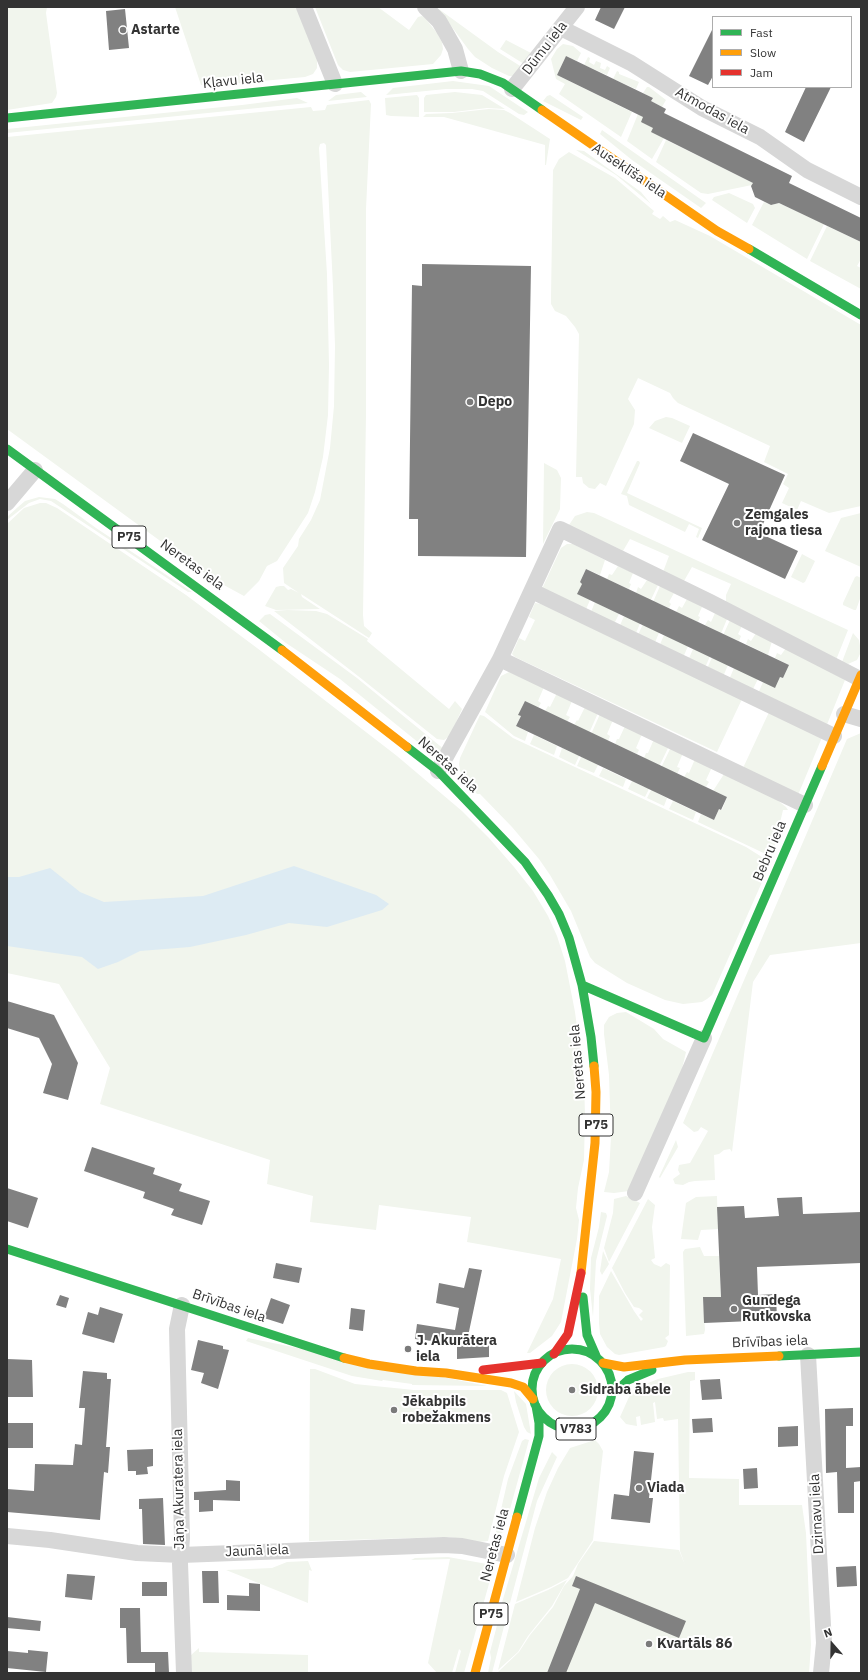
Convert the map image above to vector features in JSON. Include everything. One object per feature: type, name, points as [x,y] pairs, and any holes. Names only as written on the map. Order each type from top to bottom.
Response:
[{"type":"main road","name":"Kļavu iela","points":[[7,118],[461,71]]},
{"type":"main road","name":"Auseklīša iela","points":[[461,71],[488,76],[512,89],[717,231],[861,315]]},
{"type":"main road","name":"Neretas iela","points":[[7,449],[252,626],[438,771],[508,843],[537,878],[559,914],[569,938],[582,985],[595,1078],[595,1143],[583,1266]]},
{"type":"main road","name":"Bebru iela","points":[[704,1038],[860,677]]},
{"type":"main road","points":[[582,985],[704,1038]]},
{"type":"main road","name":"Brīvības iela","points":[[7,1249],[339,1357],[369,1364],[446,1373]]},
{"type":"main road","points":[[583,1266],[585,1326],[589,1342],[600,1360]]},
{"type":"main road","name":"P75","points":[[554,1354],[568,1334],[583,1266]]},
{"type":"main road","points":[[535,1403],[532,1391],[534,1376],[542,1363],[554,1354],[568,1350],[584,1351],[614,1366],[624,1367],[679,1361]]},
{"type":"main road","name":"Brīvības iela","points":[[679,1361],[861,1352]]},
{"type":"main road","name":"V783","points":[[535,1403],[545,1418],[558,1427],[565,1429],[580,1429],[594,1423],[609,1406],[612,1391],[610,1376],[600,1360]]},
{"type":"main road","points":[[612,1391],[617,1390],[621,1385],[636,1376],[679,1361]]},
{"type":"main road","points":[[446,1373],[542,1363]]},
{"type":"main road","points":[[446,1373],[518,1385],[527,1390],[535,1403]]},
{"type":"main road","name":"P75","points":[[524,1494],[540,1431],[535,1403]]},
{"type":"main road","points":[[563,1436],[580,1429]]},
{"type":"main road","points":[[524,1494],[540,1464]]},
{"type":"main road","name":"Neretas iela","points":[[475,1673],[524,1494]]},
{"type":"street","points":[[304,7],[335,84]]},
{"type":"street","points":[[425,7],[439,21],[446,33],[454,48],[461,71]]},
{"type":"street","name":"Dūmu iela","points":[[512,89],[577,7]]},
{"type":"street","name":"Atmodas iela","points":[[561,28],[631,62],[693,103],[760,137],[806,170],[861,197]]},
{"type":"street","points":[[7,503],[35,470]]},
{"type":"street","points":[[438,771],[500,659],[560,529],[860,677]]},
{"type":"street","points":[[532,591],[834,736]]},
{"type":"street","points":[[500,659],[805,805]]},
{"type":"street","points":[[844,714],[861,719]]},
{"type":"street","points":[[634,1193],[704,1038]]},
{"type":"street","name":"Jāņa Akuratera iela","points":[[182,1305],[176,1329],[184,1673]]},
{"type":"street","name":"Dzirnavu iela","points":[[808,1355],[824,1643],[821,1673]]},
{"type":"street","name":"Jaunā iela","points":[[7,1536],[50,1540],[137,1552],[181,1555],[444,1545],[469,1547],[507,1555]]},
{"type":"shaded area","points":[[7,7],[47,7],[46,13],[57,93],[52,103],[7,110]]},
{"type":"shaded area","points":[[175,7],[297,7],[317,60],[317,68],[313,74],[305,77],[209,86],[201,85]]},
{"type":"shaded area","points":[[315,7],[378,7],[409,30],[418,17],[422,16],[437,33],[442,42],[443,49],[441,55],[433,64],[350,72],[343,70],[338,65]]},
{"type":"shaded area","points":[[436,7],[498,52],[525,69],[513,76],[509,76],[492,68],[475,57]]},
{"type":"shaded area","points":[[506,40],[531,53],[524,64],[500,49]]},
{"type":"shaded area","points":[[563,44],[573,46],[581,53],[577,61],[566,56],[557,75],[632,112],[621,137],[559,94],[565,84],[556,79],[551,59],[557,49]]},
{"type":"shaded area","points":[[588,57],[590,58],[589,62],[594,65],[596,61],[601,63],[600,68],[605,70],[607,66],[610,68],[607,75],[584,65]]},
{"type":"shaded area","points":[[617,71],[619,74],[639,82],[636,89],[613,79]]},
{"type":"shaded area","points":[[453,81],[489,86],[528,112],[524,115],[519,114],[483,91],[472,89],[446,89],[386,95],[393,88]]},
{"type":"shaded area","points":[[647,87],[666,100],[662,107],[651,101],[653,98],[643,93]]},
{"type":"shaded area","points":[[361,92],[367,97],[328,101],[336,95]]},
{"type":"shaded area","points":[[455,92],[482,95],[505,109],[487,108],[454,112],[424,112],[424,98],[426,95]]},
{"type":"shaded area","points":[[417,95],[419,98],[419,117],[386,115],[385,98]]},
{"type":"shaded area","points":[[550,95],[583,117],[581,120],[543,101]]},
{"type":"shaded area","points":[[297,98],[308,103],[7,133],[7,129]]},
{"type":"shaded area","points":[[369,100],[371,104],[366,209],[366,414],[363,615],[364,626],[372,633],[369,638],[301,594],[302,597],[320,609],[276,610],[265,606],[276,587],[284,586],[288,590],[291,589],[299,593],[284,583],[283,568],[298,546],[299,539],[311,520],[320,500],[330,448],[334,406],[335,346],[326,145],[324,143],[320,144],[319,148],[327,274],[329,365],[328,415],[323,457],[315,492],[308,513],[277,561],[267,566],[259,581],[244,596],[211,578],[7,429],[7,137],[311,107],[313,111],[325,110],[327,105]]},
{"type":"shaded area","points":[[489,109],[504,110],[550,139],[546,165],[545,145],[444,117],[423,117],[426,114]]},
{"type":"shaded area","points":[[638,114],[664,138],[652,159],[627,141]]},
{"type":"shaded area","points":[[602,130],[706,203],[701,208],[632,160],[600,134]]},
{"type":"shaded area","points":[[666,140],[753,183],[752,185],[708,194],[701,193],[656,162]]},
{"type":"shaded area","points":[[576,150],[584,151],[641,192],[651,204],[616,175]]},
{"type":"shaded area","points":[[569,152],[615,178],[654,211],[652,214],[660,219],[663,216],[670,222],[675,220],[710,236],[861,325],[861,506],[829,513],[801,501],[797,510],[782,503],[789,488],[783,484],[788,474],[764,462],[770,446],[678,403],[670,393],[638,378],[628,399],[635,410],[634,424],[606,486],[600,483],[595,489],[589,488],[583,483],[582,477],[576,477],[579,334],[566,316],[555,311],[551,304],[553,170],[559,159]]},
{"type":"shaded area","points":[[729,193],[753,204],[755,208],[747,223],[712,200],[714,197]]},
{"type":"shaded area","points":[[764,202],[771,205],[779,203],[824,224],[807,259],[752,225]]},
{"type":"shaded area","points":[[827,226],[861,242],[861,259],[857,266],[861,268],[861,289],[810,261]]},
{"type":"shaded area","points":[[666,417],[690,426],[682,443],[649,428],[655,421]]},
{"type":"shaded area","points":[[637,461],[640,463],[627,493],[702,528],[698,538],[696,537],[699,529],[689,524],[685,532],[629,505],[627,496],[621,494]]},
{"type":"shaded area","points":[[544,463],[557,470],[561,478],[560,509],[543,544]]},
{"type":"shaded area","points":[[39,497],[55,499],[192,592],[188,592],[51,501],[40,499],[29,503],[7,520],[7,517],[25,501]]},
{"type":"shaded area","points":[[40,503],[46,503],[57,508],[186,595],[397,756],[462,811],[489,838],[533,891],[548,916],[557,936],[565,961],[575,1012],[584,1080],[584,1160],[578,1188],[576,1208],[579,1220],[577,1239],[561,1322],[552,1336],[530,1353],[527,1353],[553,1299],[561,1259],[467,1242],[471,1217],[379,1205],[376,1230],[310,1222],[313,1196],[267,1184],[270,1160],[100,1104],[110,1068],[59,984],[7,973],[7,524],[24,508]]},
{"type":"shaded area","points":[[587,512],[594,513],[848,630],[836,660],[726,603],[726,595],[731,584],[692,567],[684,581],[663,572],[669,556],[630,539],[623,551],[569,525],[575,516]]},
{"type":"shaded area","points":[[861,513],[861,567],[825,551],[841,518]]},
{"type":"shaded area","points":[[567,544],[573,544],[605,560],[600,575],[586,569],[580,582],[582,584],[578,594],[590,600],[584,614],[541,591],[561,548]]},
{"type":"shaded area","points":[[802,554],[815,561],[805,582],[803,583],[791,577]]},
{"type":"shaded area","points":[[618,566],[633,573],[629,583],[631,584],[629,589],[607,579],[609,574],[612,575]]},
{"type":"shaded area","points":[[857,576],[861,578],[861,596],[856,610],[854,610],[843,605],[843,603],[855,577]]},
{"type":"shaded area","points":[[647,580],[658,585],[647,608],[644,606],[647,598],[636,593],[638,587],[641,589]]},
{"type":"shaded area","points":[[660,586],[674,593],[669,602],[671,604],[669,608],[658,603],[654,611],[650,609]]},
{"type":"shaded area","points":[[687,599],[702,607],[698,616],[700,617],[698,622],[676,612],[679,606],[682,608]]},
{"type":"shaded area","points":[[595,602],[619,614],[612,628],[589,617]]},
{"type":"shaded area","points":[[535,603],[541,604],[743,697],[717,752],[515,657],[512,654],[519,638],[525,641],[535,620],[529,617]]},
{"type":"shaded area","points":[[274,611],[316,611],[327,614],[368,639],[367,641],[449,709],[455,701],[462,709],[450,736],[444,740],[437,739]]},
{"type":"shaded area","points":[[715,613],[727,619],[718,641],[717,631],[705,625],[708,620],[711,622]]},
{"type":"shaded area","points":[[270,614],[357,678],[445,750],[435,751],[419,743],[340,679],[286,643],[259,621],[265,615]]},
{"type":"shaded area","points":[[624,616],[641,621],[634,638],[618,630]]},
{"type":"shaded area","points":[[730,620],[742,626],[738,634],[741,636],[739,641],[727,636],[724,644],[720,642]]},
{"type":"shaded area","points":[[644,622],[659,633],[653,647],[636,639]]},
{"type":"shaded area","points":[[756,633],[772,641],[768,655],[746,644],[748,639],[751,641]]},
{"type":"shaded area","points":[[853,633],[859,640],[861,652],[857,660],[848,664],[842,662]]},
{"type":"shaded area","points":[[664,635],[688,646],[682,660],[658,649]]},
{"type":"shaded area","points":[[786,648],[845,680],[826,727],[757,696],[763,682],[775,687],[780,677],[783,678],[789,665],[775,658],[777,653],[781,655]]},
{"type":"shaded area","points":[[693,649],[711,654],[704,670],[687,663]]},
{"type":"shaded area","points":[[713,655],[728,665],[722,679],[706,671]]},
{"type":"shaded area","points":[[734,668],[758,679],[751,693],[728,682]]},
{"type":"shaded area","points":[[509,672],[544,687],[538,701],[541,703],[538,708],[525,702],[519,715],[521,716],[516,726],[528,732],[525,741],[514,736],[485,712],[501,676]]},
{"type":"shaded area","points":[[557,693],[572,701],[566,715],[570,717],[567,722],[545,711],[548,706],[550,707]]},
{"type":"shaded area","points":[[585,707],[598,713],[586,740],[574,725],[577,720],[578,721]]},
{"type":"shaded area","points":[[770,710],[823,735],[798,795],[743,768]]},
{"type":"shaded area","points":[[600,714],[613,720],[607,734],[610,736],[608,741],[588,741]]},
{"type":"shaded area","points":[[480,715],[484,716],[513,738],[746,847],[770,864],[712,995],[702,1002],[683,1004],[665,1000],[627,983],[595,963],[590,957],[571,911],[539,859],[512,827],[480,794],[477,794],[461,775],[459,764],[460,758]]},
{"type":"shaded area","points":[[625,726],[642,734],[636,748],[639,750],[637,754],[615,744]]},
{"type":"shaded area","points":[[861,733],[861,943],[770,955],[753,982],[732,1152],[730,1149],[724,1150],[719,1154],[714,1155],[715,1180],[695,1181],[683,1185],[675,1184],[673,1179],[680,1174],[678,1170],[679,1165],[690,1163],[708,1131],[701,1127],[698,1131],[694,1132],[683,1123],[847,739]]},
{"type":"shaded area","points":[[534,735],[557,746],[554,755],[530,744]]},
{"type":"shaded area","points":[[654,739],[669,746],[656,773],[644,758],[646,753],[648,753]]},
{"type":"shaded area","points":[[671,747],[683,753],[677,767],[680,768],[677,774],[658,774]]},
{"type":"shaded area","points":[[562,748],[575,754],[576,752],[580,754],[575,765],[559,757]]},
{"type":"shaded area","points":[[582,755],[587,757],[586,759],[598,765],[594,773],[577,766]]},
{"type":"shaded area","points":[[695,759],[712,767],[706,780],[709,782],[706,787],[684,777],[687,772],[689,773]]},
{"type":"shaded area","points":[[603,768],[626,779],[623,787],[599,776]]},
{"type":"shaded area","points":[[724,774],[776,799],[788,810],[783,810],[772,857],[698,822],[701,814],[714,820],[719,809],[722,810],[727,797],[713,791]]},
{"type":"shaded area","points":[[632,781],[644,787],[646,785],[650,787],[645,797],[628,789]]},
{"type":"shaded area","points":[[652,788],[656,789],[655,792],[667,798],[664,806],[647,798]]},
{"type":"shaded area","points":[[673,801],[696,812],[693,820],[669,809]]},
{"type":"shaded area","points":[[294,866],[376,895],[389,904],[382,910],[327,927],[289,923],[246,935],[190,947],[140,951],[118,962],[98,969],[82,957],[7,946],[7,877],[19,877],[50,868],[80,892],[104,902],[203,896]]},
{"type":"shaded area","points":[[626,1012],[654,1029],[663,1039],[686,1052],[681,1073],[629,1191],[614,1193],[604,1192],[609,1172],[611,1137],[609,1075],[604,1025],[609,1017],[617,1013]]},
{"type":"shaded area","points":[[676,1140],[678,1147],[660,1178],[659,1177]]},
{"type":"shaded area","points":[[626,1196],[640,1203],[609,1262],[604,1248],[613,1213],[614,1199]]},
{"type":"shaded area","points":[[717,1196],[718,1229],[701,1230],[698,1240],[681,1239],[686,1203],[696,1197]]},
{"type":"shaded area","points":[[648,1199],[655,1205],[652,1227],[655,1258],[651,1260],[654,1264],[661,1267],[666,1263],[670,1265],[669,1335],[665,1338],[668,1341],[664,1347],[619,1355],[615,1354],[607,1347],[600,1334],[599,1296],[611,1271],[634,1311],[641,1321],[643,1319],[639,1315],[643,1311],[634,1307],[612,1268]]},
{"type":"shaded area","points":[[601,1212],[606,1213],[607,1216],[596,1261],[593,1317],[590,1289],[591,1258],[599,1227]]},
{"type":"shaded area","points":[[700,1247],[704,1256],[719,1256],[721,1297],[703,1297],[704,1334],[686,1336],[683,1252],[685,1249]]},
{"type":"shaded area","points":[[603,1251],[609,1264],[602,1275],[600,1271]]},
{"type":"shaded area","points":[[248,1338],[487,1386],[412,1385],[352,1376],[246,1341]]},
{"type":"shaded area","points":[[572,1364],[586,1368],[594,1376],[598,1390],[594,1404],[586,1412],[572,1416],[558,1412],[550,1404],[546,1390],[550,1376],[558,1368]]},
{"type":"shaded area","points":[[310,1369],[315,1369],[355,1384],[414,1390],[501,1390],[507,1393],[519,1432],[504,1476],[488,1541],[479,1542],[449,1537],[309,1541]]},
{"type":"shaded area","points":[[688,1372],[695,1372],[695,1380],[690,1381],[689,1478],[739,1479],[739,1505],[802,1505],[806,1533],[811,1645],[809,1673],[497,1673],[519,1652],[530,1635],[553,1607],[564,1586],[573,1576],[578,1564],[594,1541],[679,1550],[685,1565],[680,1551],[678,1419],[664,1421],[663,1418],[657,1419],[655,1402],[653,1403],[655,1422],[641,1425],[640,1416],[636,1417],[637,1426],[626,1424],[620,1417],[629,1397],[636,1388],[658,1379]]},
{"type":"shaded area","points":[[514,1391],[526,1404],[531,1434],[527,1432],[524,1427]]},
{"type":"shaded area","points":[[525,1439],[529,1440],[504,1531],[494,1540],[508,1479],[522,1441]]},
{"type":"shaded area","points":[[595,1440],[603,1451],[593,1540],[568,1578],[516,1602],[535,1528],[547,1492],[558,1468],[570,1448]]},
{"type":"shaded area","points":[[552,1452],[557,1457],[537,1501],[510,1603],[501,1606],[539,1478]]},
{"type":"shaded area","points":[[448,1557],[487,1564],[492,1573],[464,1673],[455,1673],[461,1651],[459,1649],[452,1673],[437,1673],[428,1663],[450,1559],[411,1560],[415,1558]]},
{"type":"shaded area","points":[[308,1561],[312,1571],[309,1570],[308,1603],[226,1570],[272,1568],[287,1562]]},
{"type":"shaded area","points":[[567,1580],[552,1606],[528,1636],[518,1652],[498,1670],[515,1604]]},
{"type":"shaded area","points":[[509,1607],[492,1673],[488,1673],[491,1658],[490,1652],[501,1610]]},
{"type":"shaded area","points":[[199,1648],[199,1652],[308,1655],[308,1673],[191,1673],[191,1655]]},
{"type":"building","points":[[601,7],[625,7],[614,29],[595,20]]},
{"type":"building","name":"Astarte","points":[[125,9],[129,48],[109,50],[106,11]]},
{"type":"building","points":[[712,30],[712,78],[708,85],[689,76]]},
{"type":"building","points":[[566,56],[653,98],[651,101],[666,109],[664,113],[792,176],[789,183],[861,218],[861,242],[779,203],[771,205],[755,197],[751,186],[753,183],[651,132],[653,128],[641,122],[643,117],[557,75]]},
{"type":"building","points":[[806,88],[831,88],[804,142],[785,132]]},
{"type":"building","name":"Depo","points":[[422,264],[531,266],[526,557],[418,556],[418,519],[409,519],[412,285],[422,286]]},
{"type":"building","points":[[693,433],[785,475],[759,533],[798,551],[785,579],[702,540],[729,484],[680,461]]},
{"type":"building","points":[[586,569],[789,665],[783,678],[780,677],[775,688],[577,594],[582,584],[580,582]]},
{"type":"building","points":[[525,701],[727,797],[721,810],[719,809],[714,820],[516,726],[521,716],[518,715]]},
{"type":"building","points":[[7,1001],[54,1015],[78,1063],[68,1100],[43,1093],[52,1064],[39,1038],[7,1028]]},
{"type":"building","points":[[92,1147],[155,1168],[153,1174],[182,1184],[179,1191],[210,1201],[202,1225],[171,1215],[174,1209],[143,1198],[145,1192],[84,1171]]},
{"type":"building","points":[[7,1188],[38,1198],[28,1228],[7,1221]]},
{"type":"building","points":[[802,1197],[803,1214],[861,1212],[861,1263],[757,1267],[758,1295],[776,1294],[777,1320],[704,1323],[703,1297],[721,1297],[717,1207],[744,1206],[745,1218],[779,1216],[777,1198]]},
{"type":"building","points":[[276,1263],[302,1268],[299,1283],[273,1278]]},
{"type":"building","points":[[469,1268],[482,1270],[467,1341],[489,1340],[489,1357],[457,1359],[457,1344],[415,1339],[417,1324],[455,1330],[459,1308],[436,1303],[439,1283],[464,1288]]},
{"type":"building","points":[[60,1295],[69,1298],[66,1308],[56,1305]]},
{"type":"building","points":[[271,1298],[290,1305],[283,1324],[264,1318]]},
{"type":"building","points":[[100,1307],[123,1314],[114,1343],[82,1334],[88,1312],[98,1315]]},
{"type":"building","points":[[351,1308],[365,1310],[363,1331],[349,1329]]},
{"type":"building","points":[[198,1340],[223,1346],[223,1349],[229,1350],[218,1389],[201,1383],[204,1373],[191,1370]]},
{"type":"building","points":[[7,1359],[32,1360],[33,1397],[7,1397]]},
{"type":"building","points":[[83,1371],[107,1373],[107,1379],[111,1379],[106,1447],[110,1447],[108,1473],[104,1472],[100,1520],[7,1512],[7,1489],[34,1491],[35,1464],[73,1465],[75,1444],[82,1445],[85,1408],[79,1408]]},
{"type":"building","points":[[720,1379],[722,1399],[702,1400],[700,1380]]},
{"type":"building","points":[[853,1408],[853,1426],[846,1426],[846,1468],[861,1467],[861,1481],[854,1482],[854,1513],[838,1513],[837,1472],[826,1473],[825,1409]]},
{"type":"building","points":[[712,1418],[713,1432],[693,1433],[692,1419]]},
{"type":"building","points":[[7,1423],[33,1423],[33,1448],[7,1448]]},
{"type":"building","points":[[798,1426],[798,1446],[778,1447],[778,1427]]},
{"type":"building","points":[[153,1449],[153,1466],[147,1467],[148,1474],[136,1475],[136,1471],[128,1471],[127,1450]]},
{"type":"building","points":[[634,1451],[654,1453],[649,1498],[653,1498],[650,1523],[611,1519],[614,1494],[629,1496]]},
{"type":"building","points":[[757,1468],[758,1488],[744,1489],[743,1469]]},
{"type":"building","points":[[226,1480],[240,1481],[240,1501],[213,1500],[213,1511],[199,1512],[199,1500],[194,1500],[194,1492],[226,1490]]},
{"type":"building","points":[[163,1498],[165,1545],[143,1544],[142,1509],[139,1509],[139,1499]]},
{"type":"building","points":[[856,1566],[857,1586],[837,1587],[836,1567]]},
{"type":"building","points":[[202,1571],[218,1571],[219,1603],[203,1603]]},
{"type":"building","points":[[67,1574],[95,1576],[92,1600],[65,1597]]},
{"type":"building","points":[[576,1576],[686,1621],[679,1638],[595,1603],[566,1673],[547,1673],[580,1589],[572,1586]]},
{"type":"building","points":[[142,1582],[167,1582],[167,1596],[142,1596]]},
{"type":"building","points":[[249,1583],[260,1584],[260,1611],[227,1610],[227,1595],[249,1596]]},
{"type":"building","points":[[120,1608],[140,1608],[141,1652],[168,1652],[169,1673],[155,1673],[155,1663],[127,1663],[126,1628],[120,1628]]},
{"type":"building","points":[[7,1617],[41,1621],[40,1631],[7,1628]]},
{"type":"building","points":[[28,1650],[48,1652],[46,1672],[7,1668],[7,1651],[28,1653]]},
{"type":"traffic: fast","points":[[7,118],[461,71],[480,74],[503,83],[542,110]]},
{"type":"traffic: fast","points":[[749,249],[861,315]]},
{"type":"traffic: fast","points":[[7,449],[282,650]]},
{"type":"traffic: fast","points":[[407,747],[438,771],[525,862],[548,895],[559,914],[569,938],[582,985],[591,1037],[594,1066]]},
{"type":"traffic: fast","points":[[582,985],[704,1038],[822,766]]},
{"type":"traffic: fast","points":[[7,1249],[344,1358]]},
{"type":"traffic: fast","points":[[583,1297],[587,1335],[597,1358]]},
{"type":"traffic: fast","points":[[572,1349],[587,1352],[600,1361],[609,1374],[612,1389],[609,1404],[600,1417],[587,1426],[572,1429],[557,1426],[544,1417],[535,1404],[532,1389],[535,1374],[544,1361],[557,1352],[572,1349]]},
{"type":"traffic: fast","points":[[779,1356],[861,1352]]},
{"type":"traffic: fast","points":[[612,1391],[617,1390],[628,1380],[652,1370]]},
{"type":"traffic: fast","points":[[517,1517],[539,1436],[539,1423],[536,1406]]},
{"type":"traffic: slow","points":[[542,110],[717,231],[749,249]]},
{"type":"traffic: slow","points":[[282,650],[407,747]]},
{"type":"traffic: slow","points":[[822,766],[861,675]]},
{"type":"traffic: slow","points":[[581,1273],[595,1143],[596,1092],[594,1066]]},
{"type":"traffic: slow","points":[[603,1363],[624,1367],[685,1360],[779,1356]]},
{"type":"traffic: slow","points":[[344,1358],[369,1364],[416,1371],[446,1373],[511,1383],[523,1387],[533,1399]]},
{"type":"traffic: slow","points":[[475,1673],[517,1517]]},
{"type":"traffic: jam","points":[[554,1354],[568,1334],[581,1273]]},
{"type":"traffic: jam","points":[[483,1370],[542,1363]]},
{"type":"place","name":"Astarte","points":[[123,30]]},
{"type":"place","name":"Depo","points":[[470,402]]},
{"type":"place","name":"Zemgales rajona tiesa","points":[[737,523]]},
{"type":"place","name":"Gundega Rutkovska","points":[[734,1309]]},
{"type":"place","name":"J. Akurātera iela","points":[[408,1349]]},
{"type":"place","name":"Sidraba ābele","points":[[572,1390]]},
{"type":"place","name":"Jēkabpils robežakmens","points":[[394,1410]]},
{"type":"place","name":"Viada","points":[[639,1488]]},
{"type":"place","name":"Kvartāls 86","points":[[649,1644]]}]
